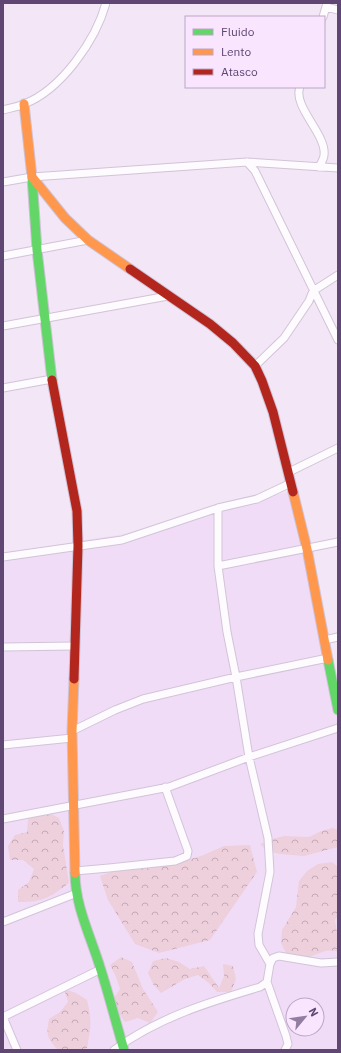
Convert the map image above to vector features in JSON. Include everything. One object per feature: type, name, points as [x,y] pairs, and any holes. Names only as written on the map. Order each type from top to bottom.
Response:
[{"type":"street","points":[[3,110],[24,104],[38,97],[61,80],[82,51],[102,17],[106,3]]},
{"type":"street","points":[[323,16],[326,5],[338,10]]},
{"type":"street","points":[[300,88],[298,92],[301,103],[323,145],[324,156],[319,167]]},
{"type":"street","points":[[24,104],[32,177],[37,250],[52,379],[78,511],[72,735],[75,870],[78,903],[100,969],[123,1047]]},
{"type":"street","points":[[247,162],[255,171],[338,340]]},
{"type":"street","points":[[3,182],[32,177],[247,162],[338,168]]},
{"type":"street","points":[[32,177],[65,218],[88,240],[222,334],[255,366],[273,412],[289,472],[307,549],[338,710]]},
{"type":"street","points":[[3,256],[88,240]]},
{"type":"street","points":[[255,366],[284,338],[309,301],[313,291],[338,275]]},
{"type":"street","points":[[3,326],[168,296]]},
{"type":"street","points":[[3,388],[52,379]]},
{"type":"street","points":[[289,472],[338,448]]},
{"type":"street","points":[[3,557],[122,540],[218,508],[256,499],[291,483]]},
{"type":"street","points":[[218,508],[218,566],[227,632],[249,757],[268,838],[270,872],[258,934],[259,945],[270,964]]},
{"type":"street","points":[[218,566],[338,542]]},
{"type":"street","points":[[324,640],[338,637]]},
{"type":"street","points":[[3,647],[74,646]]},
{"type":"street","points":[[3,745],[72,735],[115,710],[143,699],[236,677],[328,658]]},
{"type":"street","points":[[3,819],[165,787],[249,757],[338,728]]},
{"type":"street","points":[[75,870],[175,861],[186,856],[188,851],[165,787]]},
{"type":"street","points":[[3,922],[77,893]]},
{"type":"street","points":[[285,1050],[288,1044],[286,1036],[267,982],[270,964],[273,958],[279,956],[321,963],[338,962]]},
{"type":"street","points":[[17,1050],[3,1017],[100,969]]},
{"type":"street","points":[[114,1050],[123,1047],[174,1015],[260,987],[267,982]]},
{"type":"shaded area","points":[[293,491],[338,705],[338,1050],[3,1050],[3,558],[157,526],[222,507]]},
{"type":"green space","points":[[34,809],[47,812],[59,818],[64,831],[63,845],[69,883],[57,892],[45,898],[33,901],[18,902],[18,890],[29,882],[34,869],[23,860],[10,860],[8,846],[15,835],[27,832],[28,820]]},
{"type":"green space","points":[[333,828],[338,830],[338,847],[304,856],[280,854],[267,851],[260,844],[284,836],[309,837],[321,831]]},
{"type":"green space","points":[[250,845],[257,872],[210,940],[159,953],[135,944],[108,900],[100,876],[125,867],[177,863],[201,856],[224,846]]},
{"type":"green space","points":[[332,862],[338,867],[338,915],[335,920],[338,933],[338,952],[328,951],[309,957],[296,959],[287,955],[281,943],[282,930],[296,907],[299,881],[307,871],[318,864]]},
{"type":"green space","points":[[121,957],[132,962],[143,989],[158,1012],[150,1023],[138,1018],[125,1022],[117,1011],[113,999],[120,989],[110,965]]},
{"type":"green space","points":[[166,958],[179,962],[190,969],[204,966],[219,988],[224,976],[223,964],[233,966],[236,979],[231,992],[217,992],[209,983],[198,975],[185,979],[161,993],[153,984],[148,973],[153,961]]},
{"type":"green space","points":[[64,989],[76,993],[87,1000],[90,1013],[90,1029],[87,1048],[83,1050],[58,1050],[48,1036],[49,1019],[60,1012],[68,1002]]},
{"type":"traffic: fast","points":[[32,177],[37,250],[52,380]]},
{"type":"traffic: fast","points":[[328,660],[338,710]]},
{"type":"traffic: fast","points":[[75,873],[78,897],[84,921],[103,977],[124,1050]]},
{"type":"traffic: slow","points":[[24,104],[32,177],[65,218],[88,240],[130,269]]},
{"type":"traffic: slow","points":[[293,492],[307,549],[328,660]]},
{"type":"traffic: slow","points":[[74,679],[72,731],[75,873]]},
{"type":"traffic: jam","points":[[130,269],[210,324],[233,343],[255,366],[273,412],[293,492]]},
{"type":"traffic: jam","points":[[52,380],[77,511],[78,546],[74,679]]}]
